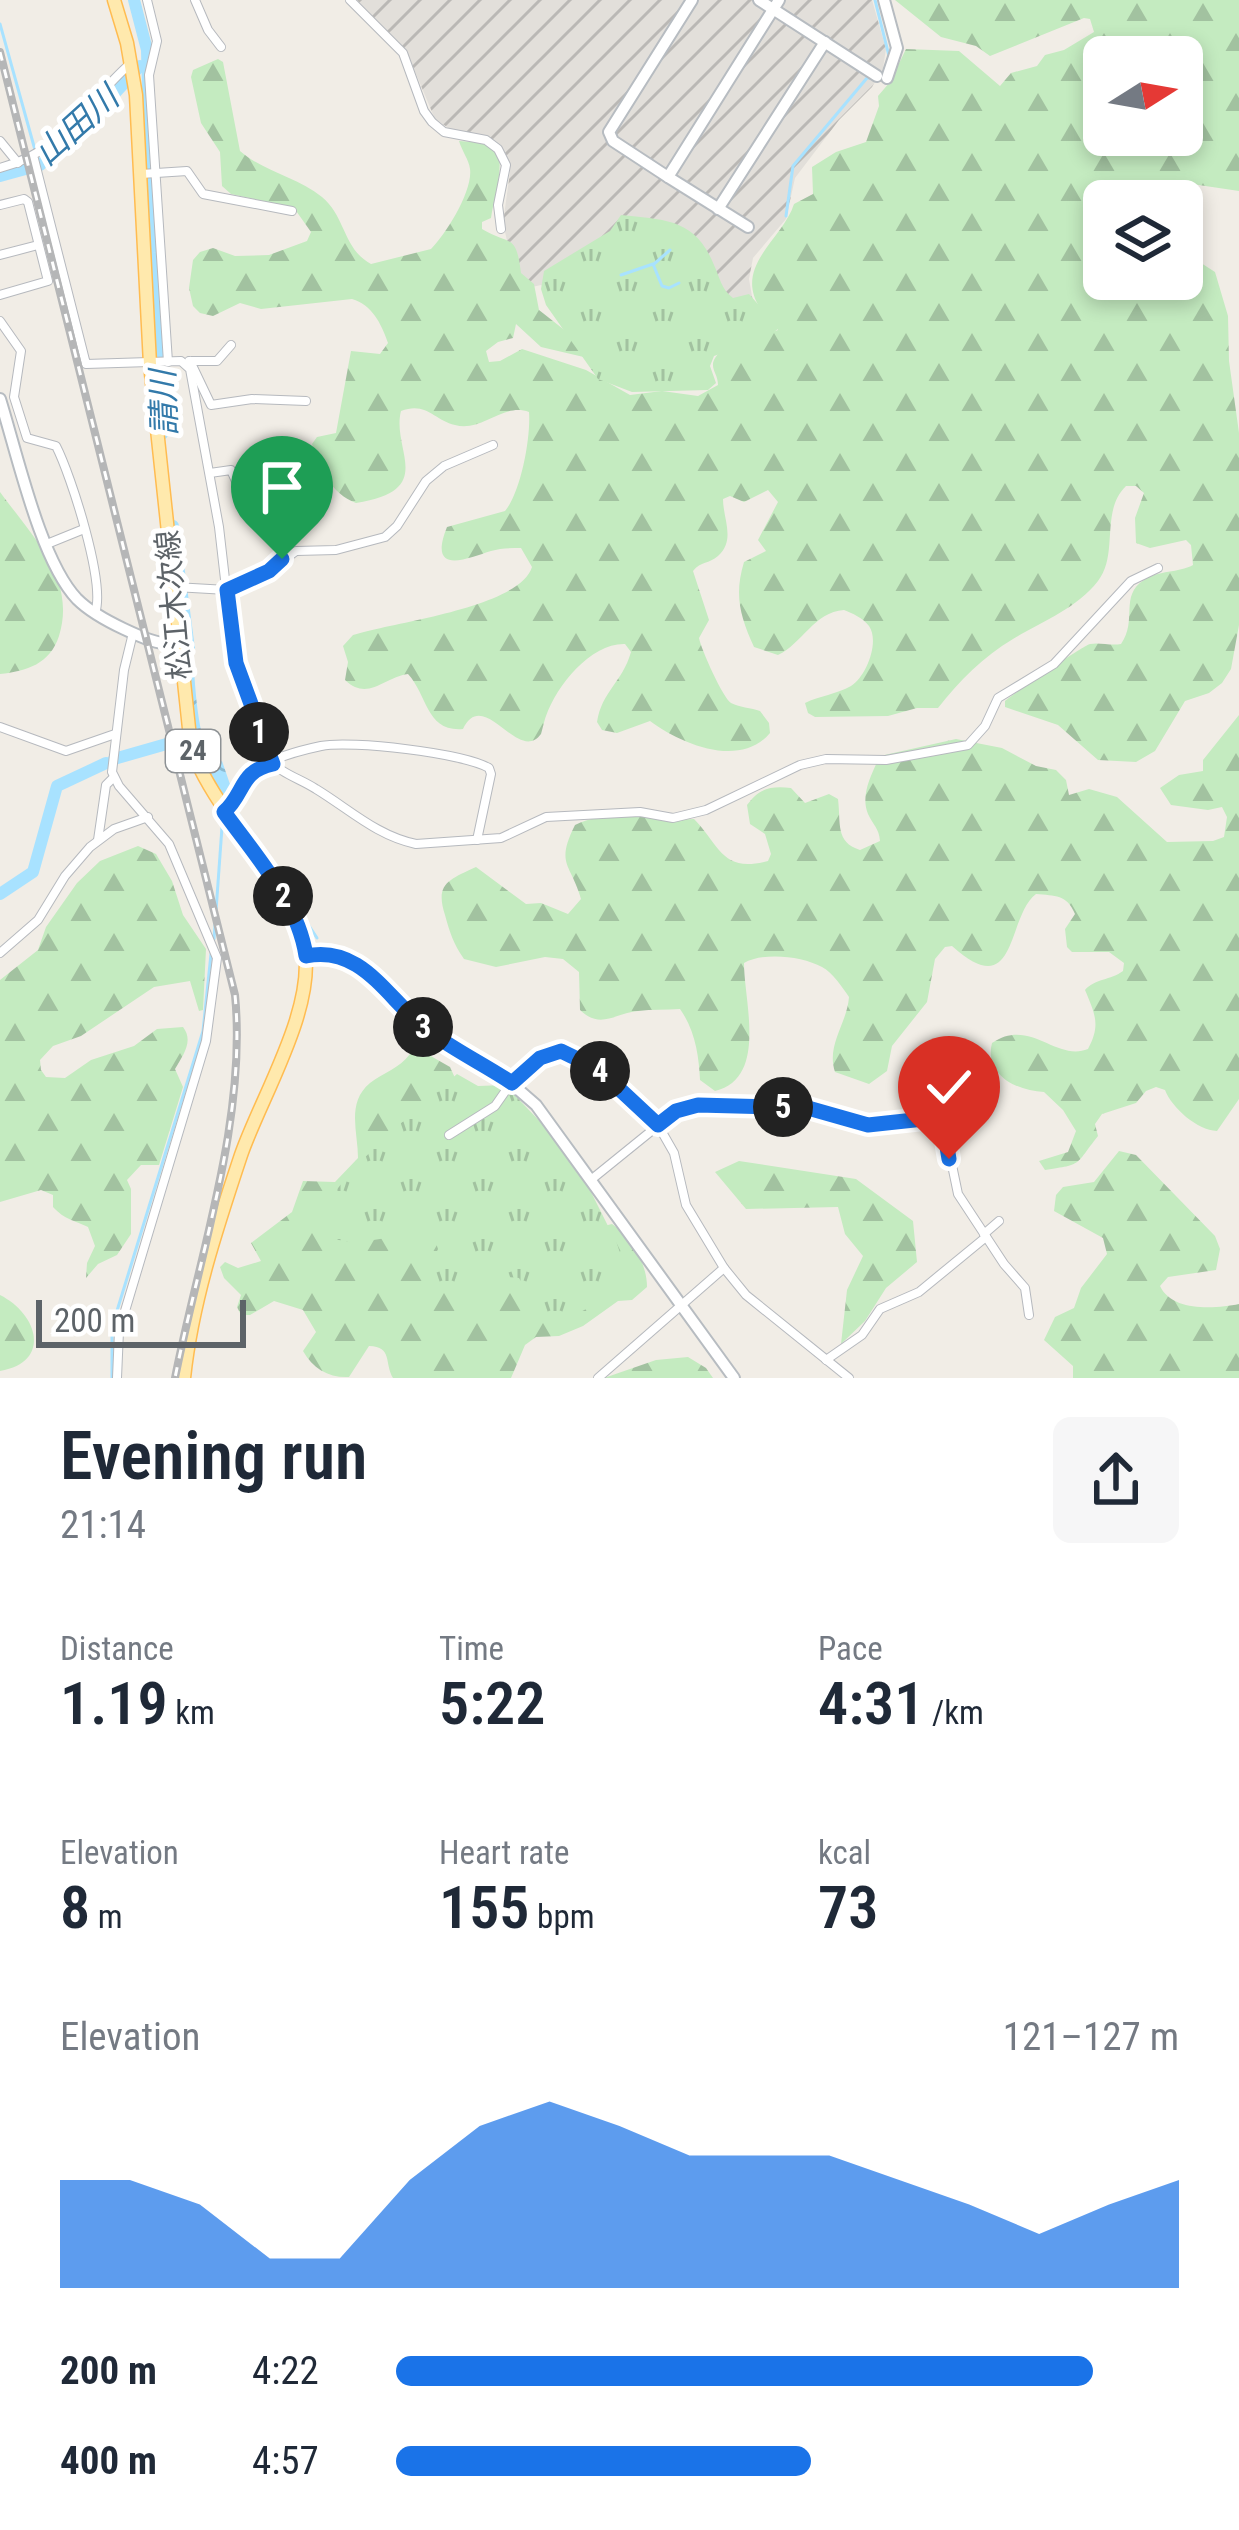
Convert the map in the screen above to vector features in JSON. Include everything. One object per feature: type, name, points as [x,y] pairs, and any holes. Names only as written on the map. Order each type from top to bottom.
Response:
[{"type":"main road","name":"松江木次線","points":[[116,0],[149,173],[150,364],[180,587],[177,644],[191,747],[204,780],[291,909],[306,956]]},
{"type":"main road","points":[[184,1378],[192,1324],[214,1243],[242,1153],[300,1000],[306,956]]},
{"type":"street","points":[[147,0],[157,41],[149,75],[149,173],[168,362]]},
{"type":"street","points":[[196,0],[221,47]]},
{"type":"street","points":[[350,0],[403,53],[432,122],[444,132],[486,140],[498,148],[506,165],[497,205],[501,229]]},
{"type":"street","points":[[692,0],[609,132],[613,141],[748,227]]},
{"type":"street","points":[[759,0],[776,5],[882,77],[897,48],[884,0]]},
{"type":"street","points":[[668,177],[776,5]]},
{"type":"street","points":[[718,209],[825,42]]},
{"type":"street","points":[[0,169],[35,164],[132,69]]},
{"type":"street","points":[[0,141],[18,163]]},
{"type":"street","points":[[35,164],[86,364],[217,361],[231,345]]},
{"type":"street","points":[[149,173],[187,171],[202,194],[292,212]]},
{"type":"street","points":[[0,205],[28,202],[46,284],[0,295]]},
{"type":"street","points":[[0,254],[38,245]]},
{"type":"street","points":[[0,321],[21,351],[14,397],[27,438],[56,446],[84,529],[98,596],[95,613]]},
{"type":"street","points":[[186,361],[209,405],[252,399],[306,401]]},
{"type":"street","points":[[186,361],[211,473],[236,663],[273,764],[378,831],[404,842],[501,838],[546,817],[640,812],[673,818],[706,810],[800,764],[886,760],[968,745],[985,726],[998,698],[1054,664],[1131,580],[1158,568]]},
{"type":"street","points":[[0,400],[47,544],[68,588],[95,613],[133,633],[177,644]]},
{"type":"street","points":[[180,587],[227,590],[269,571],[296,551],[336,550],[385,537],[398,526],[426,481],[444,466],[493,445]]},
{"type":"street","points":[[211,473],[230,469],[244,499],[273,491]]},
{"type":"street","points":[[269,476],[278,506]]},
{"type":"street","points":[[47,544],[84,529]]},
{"type":"street","points":[[117,1378],[119,1331],[206,1041],[217,958],[176,858],[114,777],[111,763],[133,633]]},
{"type":"street","points":[[0,727],[66,752],[115,734]]},
{"type":"street","points":[[224,812],[234,803],[239,785],[258,768],[333,745],[394,749],[486,766],[491,774],[476,839]]},
{"type":"street","points":[[98,840],[106,785],[114,777]]},
{"type":"street","points":[[0,953],[38,920],[65,876],[98,840],[148,817]]},
{"type":"street","points":[[306,956],[329,953],[354,962],[426,1030],[512,1083],[548,1118],[734,1378]]},
{"type":"street","points":[[449,1135],[495,1106],[512,1083],[549,1052],[568,1052],[604,1074],[658,1125],[674,1154],[686,1205],[746,1295],[849,1378]]},
{"type":"street","points":[[592,1179],[676,1111],[698,1105],[808,1108],[868,1125],[942,1117],[958,1194],[1025,1288],[1029,1316]]},
{"type":"street","points":[[825,1360],[862,1335],[880,1309],[919,1292],[999,1221]]},
{"type":"street","points":[[598,1378],[724,1268]]},
{"type":"shaded area","points":[[357,0],[872,0],[886,49],[883,68],[872,87],[839,120],[795,178],[786,219],[753,258],[749,279],[753,302],[559,296],[541,285],[532,287],[510,254],[503,223],[510,172],[506,154],[485,136],[450,129],[435,119],[408,55]]},
{"type":"green space","points":[[895,0],[1239,0],[1239,191],[1203,186],[1203,180],[1083,180],[1083,300],[1203,300],[1203,264],[1215,272],[1228,316],[1239,433],[1239,625],[1231,669],[1222,683],[1185,701],[1155,751],[1136,762],[1098,760],[1058,725],[1005,707],[1010,697],[1085,647],[1121,644],[1137,586],[1150,577],[1193,565],[1186,540],[1150,548],[1136,543],[1135,518],[1144,493],[1136,486],[1126,486],[1118,496],[1108,558],[1098,581],[1069,607],[992,653],[938,708],[888,716],[815,717],[808,713],[805,703],[851,686],[870,659],[869,626],[844,610],[824,616],[778,655],[754,647],[742,615],[739,585],[744,562],[766,551],[758,540],[778,502],[768,490],[744,502],[730,496],[723,499],[726,543],[718,556],[693,571],[709,620],[699,638],[704,652],[727,699],[760,711],[769,723],[770,733],[758,744],[743,750],[710,749],[650,721],[617,733],[602,730],[597,722],[600,711],[631,652],[625,644],[600,650],[577,668],[551,704],[541,734],[532,741],[481,716],[471,718],[463,729],[442,725],[408,674],[369,689],[345,680],[348,662],[343,646],[353,635],[480,603],[522,581],[532,567],[521,548],[453,560],[442,553],[447,527],[505,511],[511,502],[524,464],[529,412],[510,411],[465,426],[424,410],[401,411],[406,467],[396,489],[356,503],[333,487],[312,444],[317,437],[336,433],[351,351],[380,354],[388,343],[375,316],[352,299],[261,309],[240,303],[213,316],[193,306],[189,288],[193,260],[200,252],[213,248],[235,256],[269,255],[307,241],[311,232],[294,208],[231,194],[222,186],[220,152],[201,123],[193,70],[218,59],[223,62],[240,151],[322,197],[355,250],[371,264],[431,249],[451,223],[470,178],[459,141],[486,143],[499,156],[499,171],[491,218],[482,222],[482,229],[514,246],[521,273],[534,284],[539,310],[605,362],[541,347],[516,324],[513,338],[486,351],[489,362],[522,349],[586,370],[630,395],[662,391],[698,396],[718,385],[713,366],[719,353],[778,330],[753,293],[756,266],[794,204],[813,194],[812,167],[866,142],[878,96],[906,49],[959,51],[1000,86],[1011,73],[1037,66],[1045,55],[1083,39],[1083,156],[1203,156],[1203,36],[1087,36],[1094,32],[1090,19],[1084,18],[990,56],[976,46],[941,37]]},
{"type":"green space","points":[[621,215],[665,221],[688,230],[706,250],[729,295],[749,294],[779,328],[767,338],[714,356],[710,366],[716,383],[708,390],[632,392],[598,379],[546,305],[541,289],[544,271],[610,231]]},
{"type":"green space","points":[[0,492],[48,558],[62,595],[63,615],[55,646],[43,660],[0,674]]},
{"type":"green space","points":[[1239,715],[1239,1099],[1217,1131],[1186,1117],[1165,1090],[1156,1087],[1136,1103],[1102,1114],[1095,1124],[1098,1136],[1077,1162],[1045,1170],[1039,1161],[1068,1152],[1076,1131],[1044,1092],[1004,1079],[993,1064],[992,1043],[1019,1035],[1065,1050],[1088,1049],[1095,1020],[1085,990],[1123,971],[1124,963],[1109,952],[1072,952],[1067,947],[1065,929],[1075,914],[1060,897],[1036,894],[1026,905],[1000,962],[989,966],[973,962],[952,946],[945,947],[935,959],[927,1002],[892,1046],[887,1071],[869,1084],[835,1072],[833,1053],[849,997],[830,973],[814,963],[783,957],[744,963],[747,1055],[742,1071],[715,1091],[700,1080],[695,1043],[680,1009],[638,1011],[602,1020],[588,1016],[580,1010],[579,972],[563,959],[545,957],[496,967],[464,959],[442,905],[446,884],[476,867],[526,904],[541,903],[568,914],[581,899],[565,856],[569,838],[575,825],[603,817],[694,819],[731,860],[768,861],[771,854],[765,834],[750,824],[747,805],[771,788],[791,788],[805,803],[829,794],[838,799],[843,837],[860,850],[880,841],[865,799],[880,756],[956,739],[1002,748],[1036,766],[1056,770],[1066,780],[1069,795],[1089,789],[1117,797],[1167,842],[1213,841],[1224,837],[1227,817],[1222,807],[1171,805],[1160,788],[1179,775],[1203,771],[1203,760]]},
{"type":"green space","points":[[138,846],[156,854],[172,881],[183,915],[206,949],[203,1010],[199,1011],[190,981],[154,987],[81,1036],[53,1046],[40,1060],[46,1077],[65,1078],[91,1060],[134,1046],[157,1029],[183,1027],[188,1038],[175,1069],[183,1087],[159,1165],[141,1165],[127,1180],[131,1234],[117,1255],[98,1264],[86,1278],[95,1246],[88,1227],[57,1211],[53,1195],[41,1190],[0,1202],[0,980],[38,950],[46,927],[77,883],[100,861]]},
{"type":"green space","points":[[422,1051],[450,1067],[455,1078],[604,1226],[619,1229],[644,1269],[647,1287],[632,1300],[618,1301],[583,1326],[559,1336],[536,1337],[525,1345],[511,1378],[393,1378],[382,1349],[369,1346],[349,1377],[328,1374],[303,1351],[316,1332],[303,1310],[274,1301],[241,1315],[237,1307],[241,1295],[220,1267],[225,1262],[238,1268],[261,1261],[251,1243],[292,1212],[303,1181],[335,1182],[358,1158],[355,1118],[363,1091],[410,1054]]},
{"type":"green space","points":[[457,1074],[478,1086],[505,1085],[553,1135],[590,1190],[632,1274],[628,1286],[577,1314],[544,1318],[519,1278],[443,1290],[429,1269],[438,1249],[432,1231],[354,1243],[329,1238],[324,1215],[333,1195],[384,1139]]},
{"type":"green space","points":[[1119,1151],[1136,1155],[1215,1236],[1220,1249],[1216,1270],[1168,1277],[1160,1286],[1184,1304],[1239,1304],[1239,1378],[1073,1378],[1073,1366],[1044,1340],[1055,1317],[1074,1308],[1081,1288],[1107,1254],[1103,1238],[1054,1211],[1056,1195],[1063,1187],[1094,1182]]},
{"type":"green space","points":[[739,1161],[856,1179],[913,1221],[917,1262],[886,1288],[865,1321],[841,1344],[847,1290],[863,1256],[845,1234],[838,1207],[746,1209],[715,1172]]},
{"type":"green space","points":[[0,1295],[23,1314],[34,1337],[27,1358],[0,1371]]},
{"type":"green space","points":[[688,1357],[713,1378],[604,1378],[656,1360]]},
{"type":"water","points":[[184,636],[192,636],[206,749],[211,765],[222,761],[232,790],[230,801],[224,800],[213,780],[198,740]]},
{"type":"waterway","name":"請川","points":[[134,0],[147,50],[162,434]]},
{"type":"waterway","points":[[875,0],[889,56]]},
{"type":"waterway","points":[[0,24],[35,150]]},
{"type":"waterway","name":"山田川","points":[[0,176],[40,165],[140,66]]},
{"type":"waterway","points":[[786,216],[793,166],[867,78],[872,78]]},
{"type":"waterway","name":"山田川","points":[[39,161],[40,165]]},
{"type":"waterway","points":[[654,264],[670,250]]},
{"type":"waterway","points":[[621,275],[653,264],[662,286],[679,283]]},
{"type":"waterway","name":"請川","points":[[173,526],[189,649]]},
{"type":"waterway","points":[[114,759],[170,743]]},
{"type":"waterway","points":[[0,894],[33,872],[57,786],[106,763]]},
{"type":"waterway","points":[[235,808],[251,836]]},
{"type":"waterway","name":"請川","points":[[214,939],[222,827]]},
{"type":"waterway","points":[[292,900],[317,938]]},
{"type":"waterway","points":[[112,1378],[112,1327],[203,1031],[211,954]]},
{"type":"railway","points":[[0,52],[235,995],[237,1042],[228,1139],[175,1378]]},
{"type":"route","points":[[282,559],[269,571],[227,590],[236,663],[273,764],[258,768],[239,785],[234,803],[224,812],[297,920],[306,956],[329,953],[354,962],[426,1030],[512,1083],[549,1052],[561,1051],[598,1069],[658,1125],[676,1111],[698,1105],[808,1108],[868,1125],[942,1117],[949,1159]]}]
